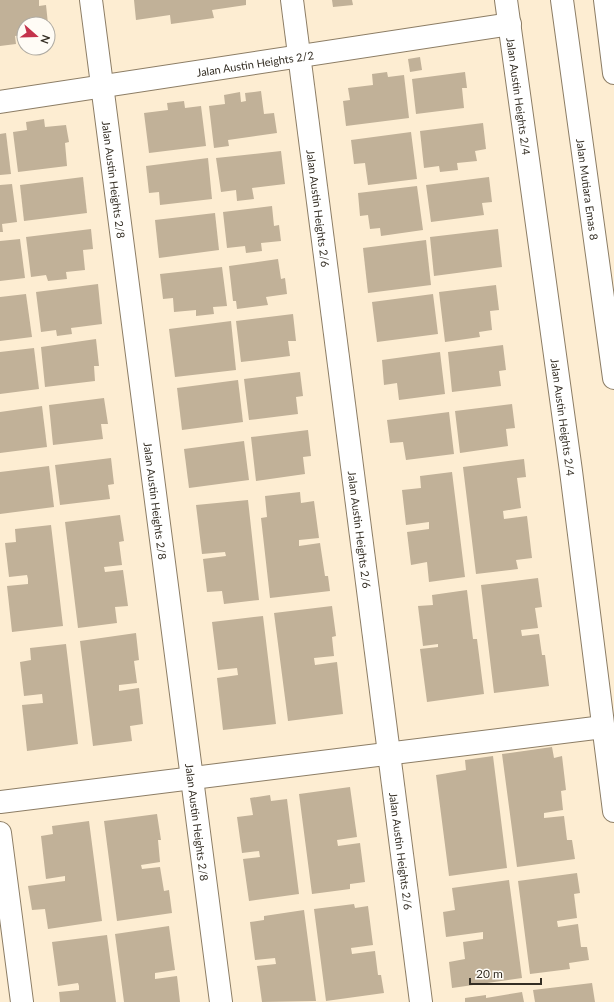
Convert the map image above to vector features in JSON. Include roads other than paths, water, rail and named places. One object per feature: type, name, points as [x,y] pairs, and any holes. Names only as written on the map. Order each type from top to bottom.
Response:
[{"type":"street","name":"Jalan Austin Heights 2/8","points":[[91,0],[221,1002]]},
{"type":"street","name":"Jalan Austin Heights 2/6","points":[[292,0],[421,1002]]},
{"type":"street","name":"Jalan Austin Heights 2/4","points":[[506,0],[571,471],[614,811]]},
{"type":"street","name":"Jalan Mutiara Emas 8","points":[[562,0],[614,378]]},
{"type":"street","points":[[605,0],[614,73]]},
{"type":"street","name":"Jalan Austin Heights 2/2","points":[[0,102],[510,24]]},
{"type":"street","points":[[0,802],[603,727]]},
{"type":"street","points":[[0,833],[22,1002]]}]
